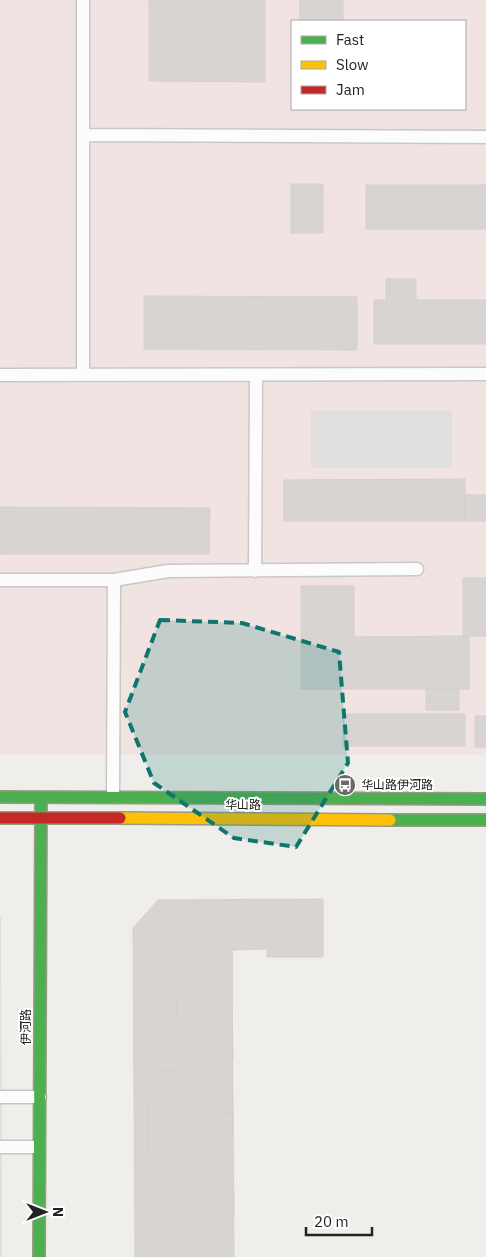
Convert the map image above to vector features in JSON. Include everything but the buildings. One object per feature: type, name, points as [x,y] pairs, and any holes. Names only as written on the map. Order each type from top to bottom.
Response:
[{"type":"street","name":"华山路","points":[[0,797],[486,799]]},
{"type":"street","name":"伊河路","points":[[39,1257],[41,797]]},
{"type":"street","name":"华山路","points":[[0,818],[486,820]]},
{"type":"lane","points":[[83,0],[83,375]]},
{"type":"lane","points":[[83,135],[486,137]]},
{"type":"lane","points":[[0,375],[486,374]]},
{"type":"lane","points":[[255,570],[256,375]]},
{"type":"lane","points":[[0,580],[114,580],[168,571],[417,569]]},
{"type":"lane","points":[[114,580],[114,797]]},
{"type":"lane","points":[[0,1097],[40,1097]]},
{"type":"lane","points":[[0,1147],[39,1147]]},
{"type":"highlighted area","points":[[160,620],[242,623],[339,652],[348,763],[296,847],[234,838],[154,783],[125,712]]},
{"type":"shaded area","points":[[0,0],[486,0],[486,755],[0,755]]},
{"type":"shaded area","points":[[311,411],[452,411],[452,468],[311,468]]},
{"type":"shaded area","points":[[1,917],[2,1257],[0,1257]]},
{"type":"traffic: fast","points":[[0,797],[486,799]]},
{"type":"traffic: fast","points":[[39,1257],[41,799]]},
{"type":"traffic: fast","points":[[390,820],[486,820]]},
{"type":"traffic: slow","points":[[120,818],[390,820]]},
{"type":"traffic: jam","points":[[0,818],[120,818]]},
{"type":"place","name":"华山路伊河路","points":[[345,785]]}]
